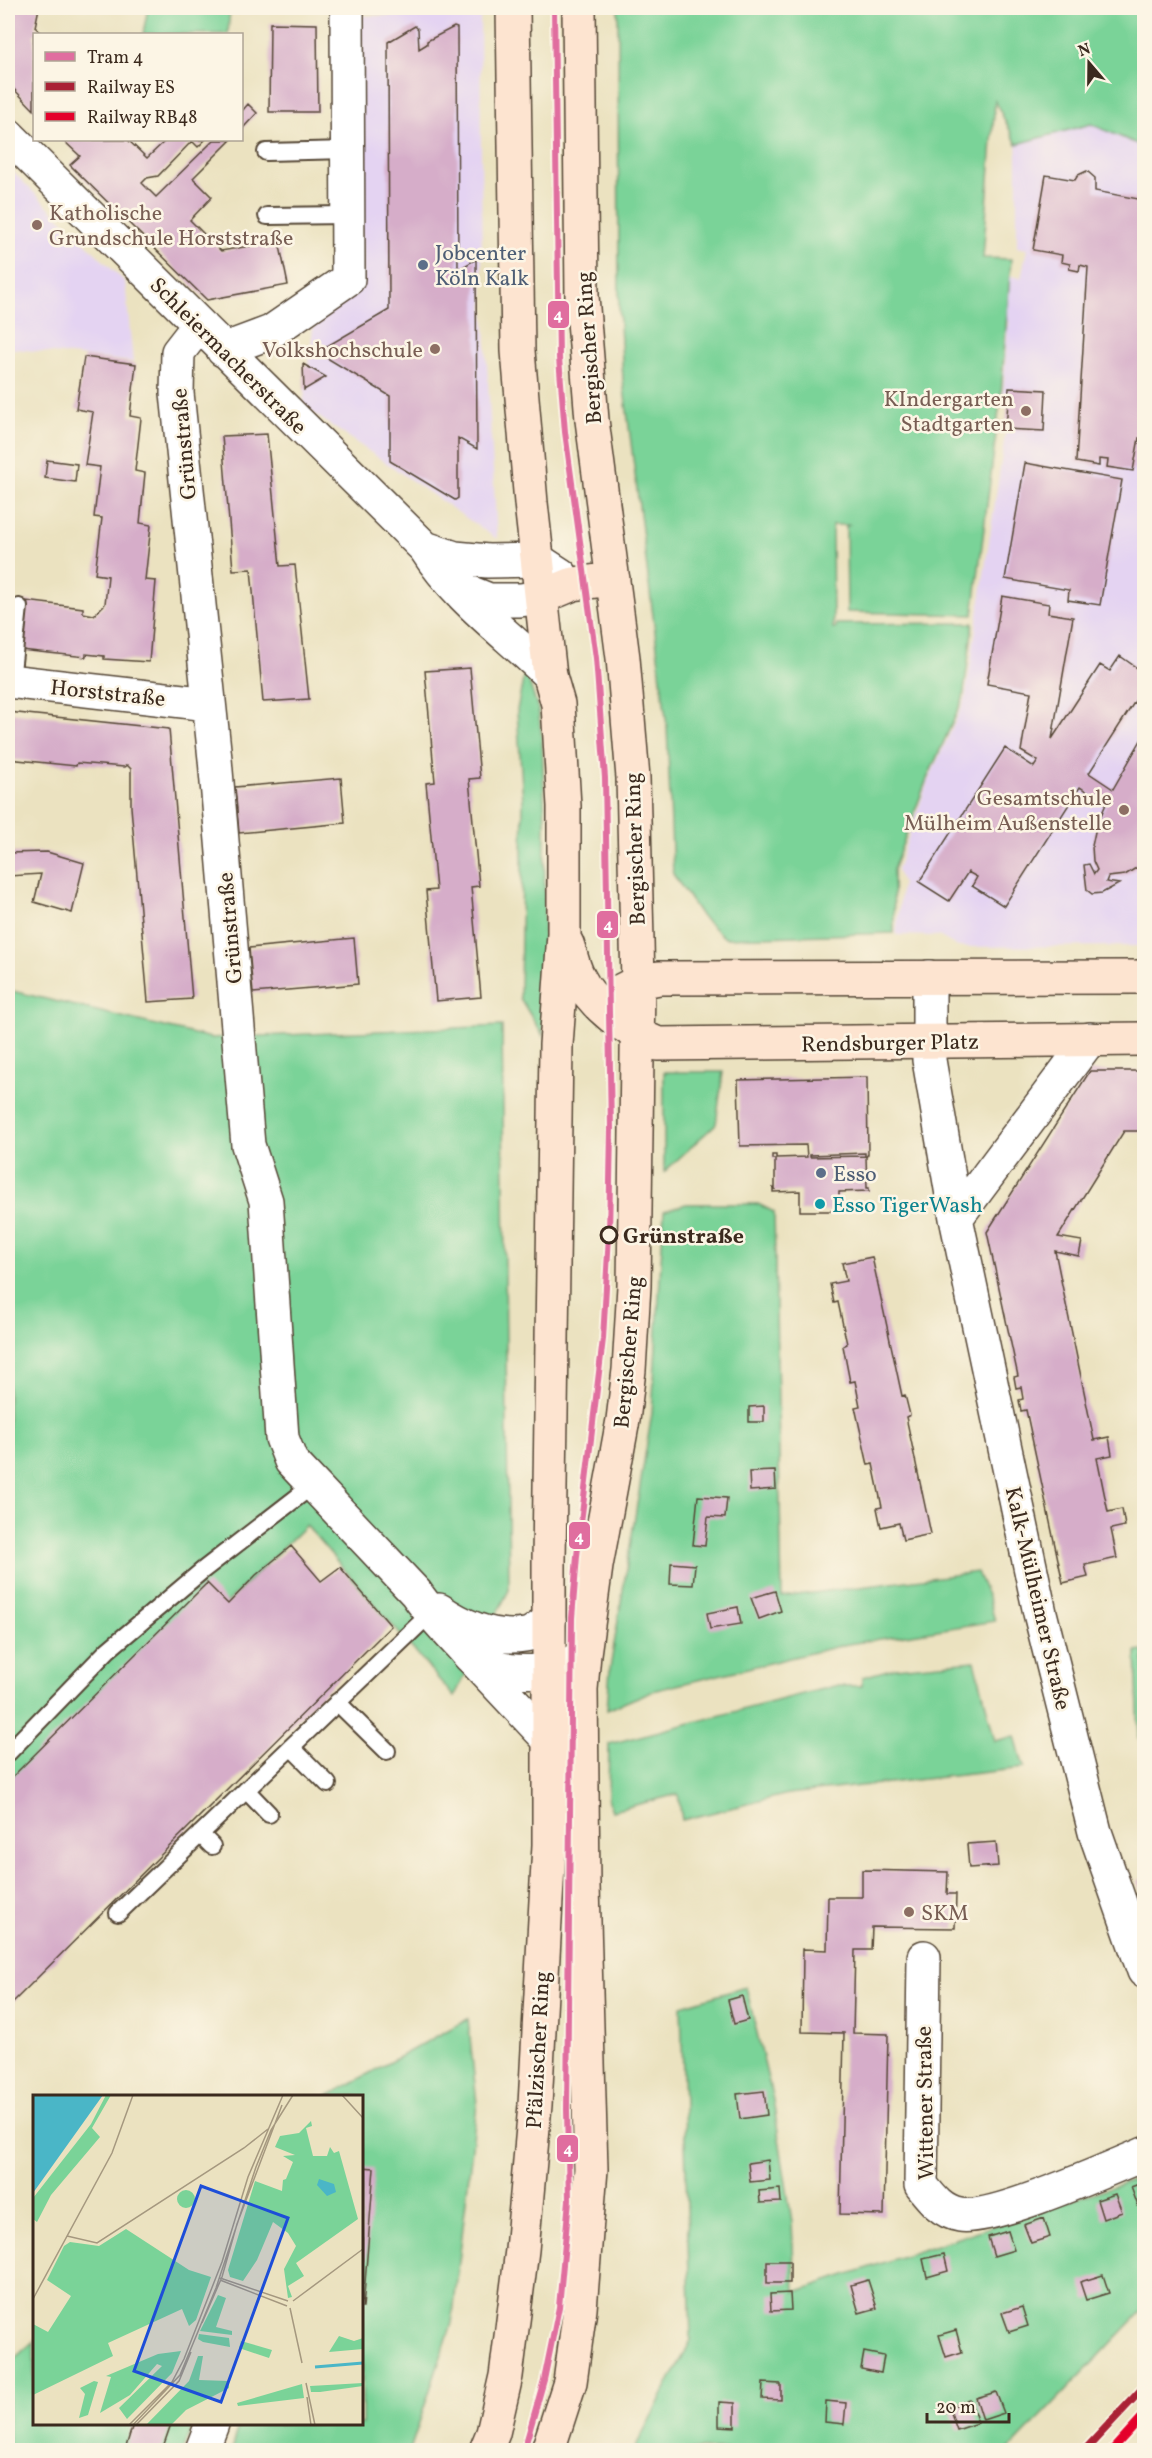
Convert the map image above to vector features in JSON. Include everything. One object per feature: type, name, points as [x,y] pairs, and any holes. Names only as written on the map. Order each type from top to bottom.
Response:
[{"type":"main road","points":[[513,8],[518,351],[550,676],[558,704],[564,806],[564,934],[556,1045],[550,1646]]},
{"type":"main road","name":"Bergischer Ring","points":[[579,8],[582,296],[592,420],[623,658],[633,778],[638,982],[634,1286],[629,1370],[584,1654],[581,1689]]},
{"type":"main road","points":[[542,597],[573,584],[613,579]]},
{"type":"main road","points":[[564,934],[577,975],[588,992],[638,1036]]},
{"type":"main road","points":[[556,1045],[576,1017],[638,982],[659,978],[1144,977]]},
{"type":"main road","name":"Rendsburger Platz","points":[[638,1036],[658,1044],[1144,1039]]},
{"type":"main road","name":"Pfälzischer Ring","points":[[486,2451],[493,2433],[506,2376],[522,2250],[536,2094],[549,1845],[550,1646]]},
{"type":"main road","name":"Pfälzischer Ring","points":[[548,2451],[570,2382],[580,2309],[591,2169],[584,1921],[581,1689]]},
{"type":"street","points":[[223,350],[271,332],[348,279],[347,8]]},
{"type":"street","name":"Schleiermacherstraße","points":[[8,135],[425,548],[439,571],[550,676]]},
{"type":"street","name":"Grünstraße","points":[[199,325],[178,352],[177,393],[209,704],[248,1145],[266,1201],[282,1438],[291,1461],[427,1605],[473,1659],[550,1741]]},
{"type":"street","name":"Schleiermacherstraße","points":[[425,548],[455,558],[488,561],[538,560]]},
{"type":"street","points":[[538,560],[573,584]]},
{"type":"street","name":"Schleiermacherstraße","points":[[455,586],[489,600],[542,597]]},
{"type":"street","name":"Horststraße","points":[[9,681],[209,704]]},
{"type":"street","name":"Kalk-Mülheimer Straße","points":[[929,977],[929,1060],[956,1218],[1043,1624],[1095,1832],[1144,1971]]},
{"type":"street","points":[[956,1218],[1090,1039]]},
{"type":"street","name":"Grünstraße","points":[[427,1605],[462,1626],[492,1634],[526,1635],[550,1646],[571,1663],[584,1654]]},
{"type":"street","name":"Grünstraße","points":[[473,1659],[497,1667],[527,1671],[550,1646]]},
{"type":"street","name":"Wittener Straße","points":[[924,1957],[921,2185],[938,2206],[960,2215],[982,2215],[1054,2190],[1144,2154]]},
{"type":"street","points":[[202,2451],[212,2425]]},
{"type":"lane","points":[[266,152],[348,150]]},
{"type":"lane","points":[[267,216],[348,215]]},
{"type":"lane","points":[[9,681],[19,607]]},
{"type":"lane","points":[[8,1753],[108,1650],[203,1570],[313,1485]]},
{"type":"lane","points":[[118,1913],[206,1840],[246,1790],[337,1702],[427,1605]]},
{"type":"lane","points":[[337,1702],[387,1750]]},
{"type":"lane","points":[[291,1747],[328,1784]]},
{"type":"lane","points":[[246,1790],[269,1814]]},
{"type":"shaded area","points":[[480,15],[482,277],[497,539],[303,406],[315,313],[362,283],[357,16]]},
{"type":"shaded area","points":[[1091,124],[1144,147],[1144,946],[958,947],[939,936],[896,935],[902,883],[897,870],[928,781],[965,700],[1006,429],[1008,395],[1003,394],[1008,321],[995,318],[1000,274],[1021,278],[1027,249],[1017,247],[1017,144]]},
{"type":"shaded area","name":"Katholische Grundschule Horststraße","points":[[8,167],[125,282],[133,362],[8,348]]},
{"type":"green space","points":[[148,8],[230,8],[228,33],[143,33]]},
{"type":"green space","points":[[618,8],[1144,8],[1144,147],[1091,124],[1017,144],[995,101],[983,258],[1011,259],[1001,395],[973,615],[847,612],[846,527],[849,525],[832,525],[833,628],[836,628],[836,624],[973,623],[963,699],[927,779],[893,870],[894,933],[725,938],[702,917],[673,874],[667,726],[623,380],[619,305]]},
{"type":"green space","points":[[525,670],[538,709],[542,738],[545,823],[543,1036],[520,998],[523,801],[517,710]]},
{"type":"green space","points":[[8,990],[211,1038],[502,1026],[509,1590],[454,1697],[306,1525],[8,1818]]},
{"type":"green space","points":[[664,1072],[723,1072],[716,1124],[664,1172]]},
{"type":"green space","points":[[686,1204],[758,1204],[774,1212],[782,1597],[977,1572],[995,1621],[848,1644],[652,1691],[607,1710],[610,1669],[652,1413],[664,1211]]},
{"type":"green space","points":[[1144,1651],[1144,1740],[1139,1740],[1136,1652]]},
{"type":"green space","points":[[975,1661],[995,1741],[1015,1736],[1024,1768],[788,1794],[682,1820],[678,1794],[612,1811],[608,1799],[609,1744],[834,1686],[862,1686],[862,1677],[895,1668]]},
{"type":"green space","points":[[746,1987],[773,2100],[792,2222],[795,2292],[1144,2176],[1144,2309],[1009,2450],[634,2450],[691,2340],[681,2006]]},
{"type":"green space","points":[[468,2019],[477,2104],[452,2323],[410,2450],[231,2450],[239,2425],[363,2425],[363,2095],[330,2095]]},
{"type":"green space","points":[[33,2342],[33,2425],[193,2425],[184,2450],[8,2450],[8,2364]]},
{"type":"building","points":[[8,8],[39,8],[35,27],[41,33],[33,33],[33,109],[8,83]]},
{"type":"building","points":[[270,23],[317,24],[318,112],[269,112]]},
{"type":"building","name":"Jobcenter Köln Kalk","points":[[415,26],[418,29],[419,49],[427,44],[427,41],[454,27],[457,28],[458,270],[476,259],[477,449],[458,438],[458,498],[455,500],[390,461],[390,396],[317,352],[389,310],[388,42]]},
{"type":"building","points":[[248,104],[257,113],[243,128],[243,110]]},
{"type":"building","points":[[64,141],[129,141],[147,158],[165,141],[192,141],[158,176],[147,178],[142,183],[156,197],[213,141],[230,141],[193,178],[212,197],[190,220],[221,251],[279,241],[288,285],[207,300],[70,165],[80,156]]},
{"type":"building","points":[[192,141],[204,141],[198,147]]},
{"type":"building","points":[[1087,171],[1095,178],[1095,191],[1144,200],[1144,439],[1139,438],[1133,471],[1107,467],[1108,460],[1099,459],[1099,466],[1076,462],[1088,267],[1080,265],[1079,271],[1069,269],[1070,264],[1061,262],[1062,255],[1033,250],[1046,175],[1075,180],[1078,175]]},
{"type":"building","points":[[84,357],[136,364],[130,416],[141,418],[135,471],[145,473],[140,523],[151,525],[145,580],[156,581],[149,662],[104,659],[104,656],[86,654],[86,657],[21,650],[26,601],[83,608],[83,613],[94,615],[105,604],[108,576],[95,574],[102,518],[94,517],[100,467],[85,465],[93,412],[76,409]]},
{"type":"building","points":[[303,364],[326,377],[304,390]]},
{"type":"building","name":"KIndergarten Stadtgarten","points":[[1009,388],[1046,390],[1044,431],[1006,429]]},
{"type":"building","points":[[267,434],[280,566],[295,565],[309,699],[263,702],[251,569],[233,570],[222,436]]},
{"type":"building","points":[[47,460],[77,464],[75,482],[45,478]]},
{"type":"building","points":[[1025,463],[1122,480],[1100,605],[1068,600],[1069,590],[1005,579]]},
{"type":"building","points":[[1002,596],[1049,604],[1048,613],[1073,617],[1052,739],[1100,665],[1110,671],[1120,656],[1144,673],[1144,687],[1089,773],[1113,789],[1144,735],[1144,863],[1125,875],[1108,877],[1106,882],[1119,884],[1102,893],[1092,894],[1087,890],[1084,865],[1089,864],[1094,874],[1097,870],[1093,861],[1092,846],[1096,827],[1106,804],[1080,787],[1004,906],[972,886],[977,877],[968,872],[949,901],[919,882],[1005,748],[1034,767],[1038,761],[1021,751],[1031,692],[987,684]]},
{"type":"building","points":[[470,668],[480,778],[469,779],[479,886],[471,887],[481,997],[436,1001],[426,891],[436,890],[426,783],[435,782],[425,671]]},
{"type":"building","points":[[8,712],[169,729],[192,999],[148,1002],[131,807],[131,769],[127,765],[124,767],[77,763],[76,766],[8,759]]},
{"type":"building","points":[[341,778],[345,823],[239,833],[235,787]]},
{"type":"building","points":[[47,852],[84,863],[72,913],[34,902],[41,874],[8,876],[8,853]]},
{"type":"building","points":[[354,938],[358,984],[253,993],[249,948]]},
{"type":"building","points":[[1090,1071],[1144,1071],[1144,1131],[1124,1131],[1058,1237],[1082,1241],[1079,1256],[1055,1251],[1094,1440],[1109,1437],[1112,1455],[1097,1458],[1108,1512],[1122,1509],[1125,1526],[1111,1529],[1117,1558],[1085,1565],[1088,1577],[1063,1583],[1026,1410],[1021,1411],[1019,1400],[1023,1399],[1021,1387],[1016,1388],[1014,1377],[1018,1376],[987,1232]]},
{"type":"building","points":[[867,1077],[868,1154],[866,1157],[869,1191],[839,1192],[839,1208],[842,1208],[842,1211],[800,1211],[800,1191],[773,1192],[773,1188],[775,1189],[775,1159],[772,1159],[772,1155],[776,1155],[776,1158],[807,1157],[806,1145],[740,1146],[738,1080]],"holes":[[[865,1153],[865,1156],[810,1157],[810,1155]]]},
{"type":"building","points":[[872,1257],[902,1396],[905,1395],[910,1415],[906,1417],[931,1534],[903,1540],[899,1523],[881,1527],[877,1508],[882,1507],[873,1464],[868,1465],[855,1407],[860,1406],[855,1381],[850,1382],[843,1346],[847,1344],[838,1302],[834,1303],[830,1284],[846,1281],[842,1263]]},
{"type":"building","points":[[764,1406],[764,1422],[749,1422],[749,1407]]},
{"type":"building","points":[[775,1471],[776,1489],[750,1491],[749,1472]]},
{"type":"building","points":[[698,1496],[727,1498],[725,1518],[708,1517],[705,1546],[693,1545]]},
{"type":"building","points":[[291,1546],[321,1581],[340,1567],[391,1626],[8,2007],[8,1781],[207,1583],[228,1604],[256,1575]]},
{"type":"building","points":[[671,1563],[695,1565],[693,1585],[670,1584]]},
{"type":"building","points":[[775,1591],[781,1611],[759,1619],[751,1598]]},
{"type":"building","points":[[738,1607],[741,1624],[710,1629],[707,1613]]},
{"type":"building","points":[[996,1842],[998,1866],[969,1868],[967,1844]]},
{"type":"building","points":[[862,1870],[948,1872],[947,1894],[956,1894],[955,1928],[872,1927],[871,1950],[855,1950],[853,2033],[888,2034],[884,2215],[840,2214],[844,2033],[802,2032],[803,1949],[827,1950],[828,1897],[862,1897]]},
{"type":"building","points":[[1144,1878],[1144,1901],[1137,1881]]},
{"type":"building","points":[[742,1996],[748,2020],[734,2024],[728,2000]]},
{"type":"building","points":[[764,2091],[767,2115],[740,2119],[737,2094]]},
{"type":"building","points":[[768,2160],[770,2180],[750,2182],[748,2163]]},
{"type":"building","points":[[363,2167],[374,2168],[363,2308]]},
{"type":"building","points":[[1144,2182],[1144,2204],[1138,2206],[1131,2187]]},
{"type":"building","points":[[780,2189],[781,2202],[760,2203],[759,2191]]},
{"type":"building","points":[[1115,2194],[1122,2212],[1103,2219],[1097,2200]]},
{"type":"building","points":[[1044,2218],[1050,2237],[1031,2243],[1024,2225]]},
{"type":"building","points":[[1008,2231],[1014,2250],[994,2256],[988,2237]]},
{"type":"building","points":[[944,2254],[948,2271],[927,2277],[923,2259]]},
{"type":"building","points":[[767,2261],[790,2261],[790,2283],[767,2283]]},
{"type":"building","points":[[1103,2275],[1109,2293],[1086,2300],[1080,2282]]},
{"type":"building","points":[[868,2280],[877,2308],[859,2313],[851,2285]]},
{"type":"building","points":[[790,2293],[791,2310],[771,2311],[770,2294]]},
{"type":"building","points":[[1022,2307],[1028,2326],[1009,2332],[1002,2313]]},
{"type":"building","points":[[956,2330],[962,2352],[946,2357],[939,2335]]},
{"type":"building","points":[[864,2352],[884,2356],[881,2373],[861,2369]]},
{"type":"building","points":[[763,2383],[781,2384],[781,2400],[762,2399]]},
{"type":"building","points":[[996,2392],[1004,2413],[983,2420],[976,2398]]},
{"type":"building","points":[[970,2400],[978,2423],[957,2430],[949,2407]]},
{"type":"building","points":[[826,2401],[846,2403],[844,2424],[825,2422]]},
{"type":"building","points":[[719,2402],[735,2403],[735,2427],[719,2426]]},
{"type":"building","points":[[133,2425],[171,2425],[162,2450],[125,2450]]},
{"type":"tram line","name":"4","points":[[524,2450],[544,2380],[559,2307],[569,2200],[567,2110],[572,1618],[577,1556],[603,1339],[609,1235],[611,1129],[605,778],[596,658],[565,432],[559,358],[554,8]]},
{"type":"rail line","name":"ES","points":[[1085,2450],[1144,2387]]},
{"type":"rail line","name":"RB48","points":[[1112,2450],[1144,2415]]},
{"type":"place","name":"Katholische Grundschule Horststraße","points":[[37,225]]},
{"type":"place","name":"Jobcenter Köln Kalk","points":[[423,265]]},
{"type":"place","name":"Volkshochschule","points":[[435,349]]},
{"type":"place","name":"KIndergarten Stadtgarten","points":[[1026,411]]},
{"type":"place","name":"Gesamtschule Mülheim Außenstelle","points":[[1124,810]]},
{"type":"place","name":"Esso","points":[[821,1173]]},
{"type":"place","name":"Esso TigerWash","points":[[820,1204]]},
{"type":"place","name":"Grünstraße","points":[[609,1235]]},
{"type":"place","name":"SKM","points":[[909,1912]]}]
